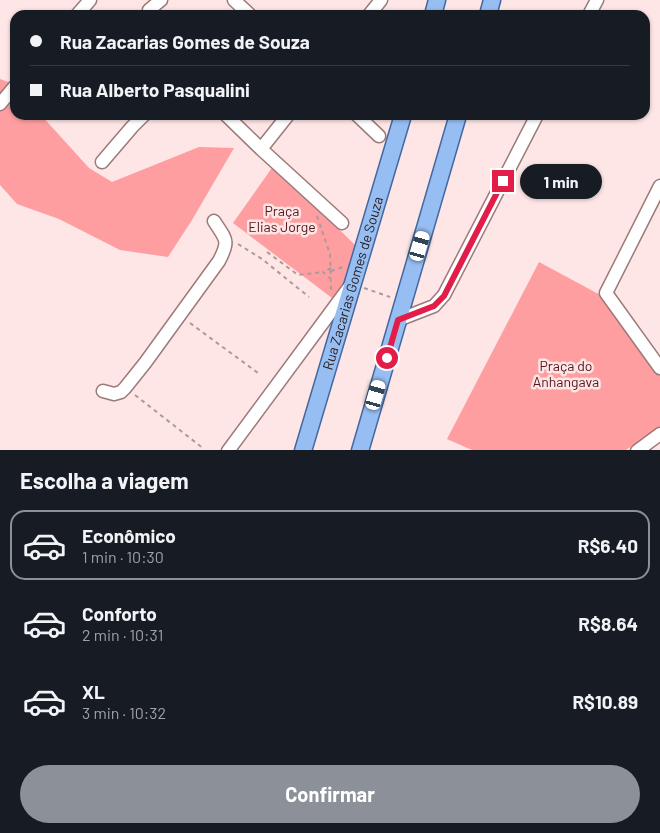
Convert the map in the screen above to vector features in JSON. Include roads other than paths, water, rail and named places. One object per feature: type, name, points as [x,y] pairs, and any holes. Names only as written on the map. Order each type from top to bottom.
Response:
[{"type":"main road","name":"Rua Zacarias Gomes de Souza","points":[[303,450],[402,120]]},
{"type":"main road","points":[[360,450],[457,120]]},
{"type":"street","points":[[81,10],[90,0]]},
{"type":"street","points":[[147,8],[161,0]]},
{"type":"street","points":[[234,0],[245,10]]},
{"type":"street","points":[[373,10],[381,0]]},
{"type":"street","points":[[0,104],[10,92]]},
{"type":"street","points":[[102,162],[139,120]]},
{"type":"street","points":[[231,120],[342,223]]},
{"type":"street","points":[[262,149],[284,120]]},
{"type":"street","points":[[362,120],[379,136]]},
{"type":"street","points":[[398,320],[434,306],[444,296],[534,120]]},
{"type":"street","points":[[660,186],[606,293],[660,368]]},
{"type":"street","points":[[103,391],[114,394],[121,392],[125,388],[219,261],[226,248],[226,240],[214,221]]},
{"type":"street","points":[[228,450],[353,282]]},
{"type":"street","points":[[313,336],[320,331],[328,334],[336,341]]},
{"type":"street","points":[[637,450],[660,434]]},
{"type":"park label","name":"Praça Elias Jorge","points":[[282,220]]},
{"type":"park label","name":"Praça do Anhangava","points":[[566,374]]}]
